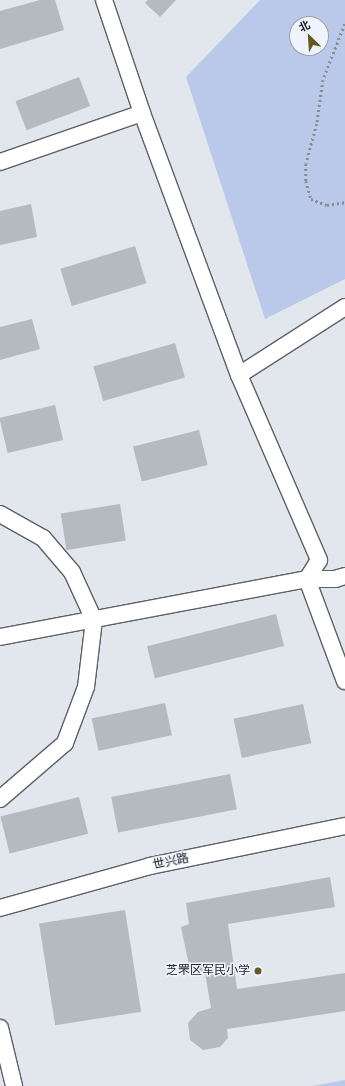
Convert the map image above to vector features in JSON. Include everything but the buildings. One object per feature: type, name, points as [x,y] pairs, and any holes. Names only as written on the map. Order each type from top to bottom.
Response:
[{"type":"street","points":[[104,0],[142,113],[238,375],[319,560],[307,579]]},
{"type":"street","points":[[0,162],[142,113]]},
{"type":"street","points":[[238,375],[345,307]]},
{"type":"street","points":[[0,514],[43,538],[72,572],[94,620],[86,687],[65,743],[0,799]]},
{"type":"street","points":[[0,637],[307,579],[345,576]]},
{"type":"street","points":[[307,579],[345,681]]},
{"type":"street","name":"世兴路","points":[[0,908],[150,866],[345,826]]},
{"type":"street","points":[[0,1028],[14,1086]]},
{"type":"path","points":[[345,24],[323,80],[316,124],[306,164],[306,181],[311,199],[327,205],[345,202]]},
{"type":"shaded area","points":[[260,0],[345,0],[345,279],[265,319],[186,77]]},
{"type":"shaded area","points":[[345,1080],[345,1086],[312,1086]]},
{"type":"place","name":"芝罘区军民小学","points":[[258,971]]}]
